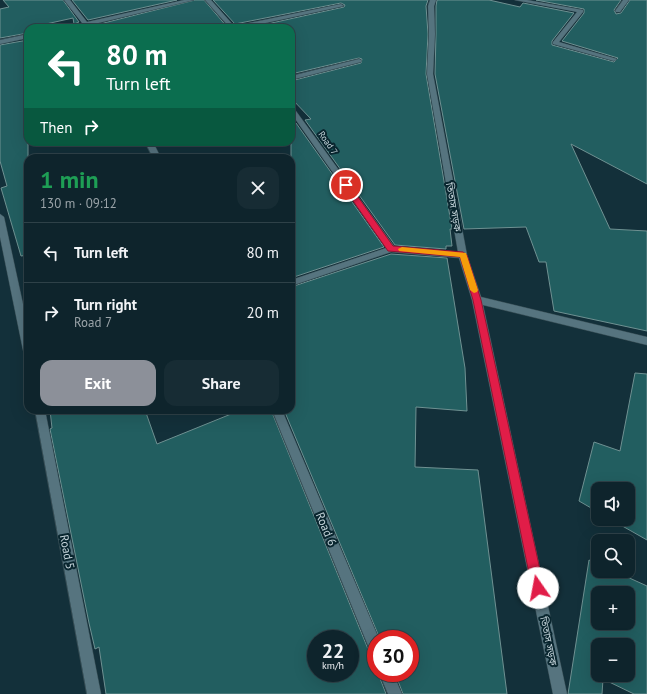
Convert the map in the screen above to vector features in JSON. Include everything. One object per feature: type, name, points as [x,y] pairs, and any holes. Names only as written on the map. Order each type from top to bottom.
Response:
[{"type":"street","points":[[67,0],[86,24]]},
{"type":"street","points":[[96,24],[191,0]]},
{"type":"street","points":[[208,0],[229,24]]},
{"type":"street","name":"তিতাস সড়ক","points":[[433,0],[431,6],[432,34],[430,74],[463,255],[477,300],[560,694]]},
{"type":"street","points":[[518,0],[581,11],[555,43],[614,59]]},
{"type":"street","points":[[618,11],[626,0]]},
{"type":"street","points":[[253,24],[341,6]]},
{"type":"street","points":[[0,42],[24,37]]},
{"type":"street","points":[[295,77],[358,61]]},
{"type":"street","name":"Road 7","points":[[295,114],[391,249]]},
{"type":"street","points":[[0,217],[24,331]]},
{"type":"street","points":[[295,282],[391,249],[463,255]]},
{"type":"street","points":[[477,300],[647,341]]},
{"type":"street","name":"Road 5","points":[[41,414],[94,694]]},
{"type":"street","name":"Road 6","points":[[279,414],[369,630]]},
{"type":"street","points":[[390,682],[395,694]]},
{"type":"building","points":[[3,0],[63,0],[79,22],[74,24],[73,18],[46,24],[24,24],[24,34],[0,38],[0,9],[9,7]]},
{"type":"building","points":[[72,0],[177,0],[88,20]]},
{"type":"building","points":[[195,0],[204,0],[225,24],[100,24]]},
{"type":"building","points":[[213,0],[428,0],[426,6],[428,34],[426,74],[452,229],[450,229],[452,246],[446,246],[446,249],[395,245],[305,120],[311,119],[295,102],[295,80],[361,63],[362,59],[359,58],[295,73],[295,24],[267,24],[344,7],[345,5],[341,3],[235,24]]},
{"type":"building","points":[[437,0],[489,0],[520,7],[523,3],[574,13],[552,41],[552,45],[614,62],[618,58],[562,41],[584,13],[584,9],[536,0],[621,0],[614,10],[616,14],[621,13],[630,0],[647,0],[647,184],[571,144],[610,229],[647,231],[647,331],[554,311],[546,262],[539,262],[526,227],[464,229],[435,74]]},
{"type":"building","points":[[24,41],[24,146],[28,146],[28,154],[24,154],[24,256],[21,256],[1,188],[7,186],[0,161],[0,45]]},
{"type":"building","points":[[295,123],[384,247],[295,277],[295,154],[291,154],[291,146],[295,146]]},
{"type":"building","points":[[391,254],[447,258],[465,368],[467,411],[416,407],[415,467],[478,470],[507,694],[403,694],[398,682],[419,682],[419,630],[376,630],[286,414],[295,414],[295,286]]},
{"type":"building","points":[[635,373],[647,374],[647,540],[622,526],[635,526],[635,482],[591,482],[591,508],[579,501],[594,442],[620,451]]},
{"type":"building","points":[[50,414],[146,414],[157,444],[231,414],[273,414],[367,647],[367,682],[381,682],[386,694],[106,694],[99,647],[95,649],[50,429],[52,428]]},
{"type":"building","points":[[589,560],[591,561],[591,578],[629,578],[647,586],[647,694],[634,694],[609,682],[635,682],[635,638],[591,638],[591,682],[603,682],[602,694],[568,694]]},
{"type":"slow traffic","points":[[402,249],[463,255],[474,290]]},
{"type":"route","points":[[346,185],[391,249],[463,255],[477,300],[538,588]]}]
